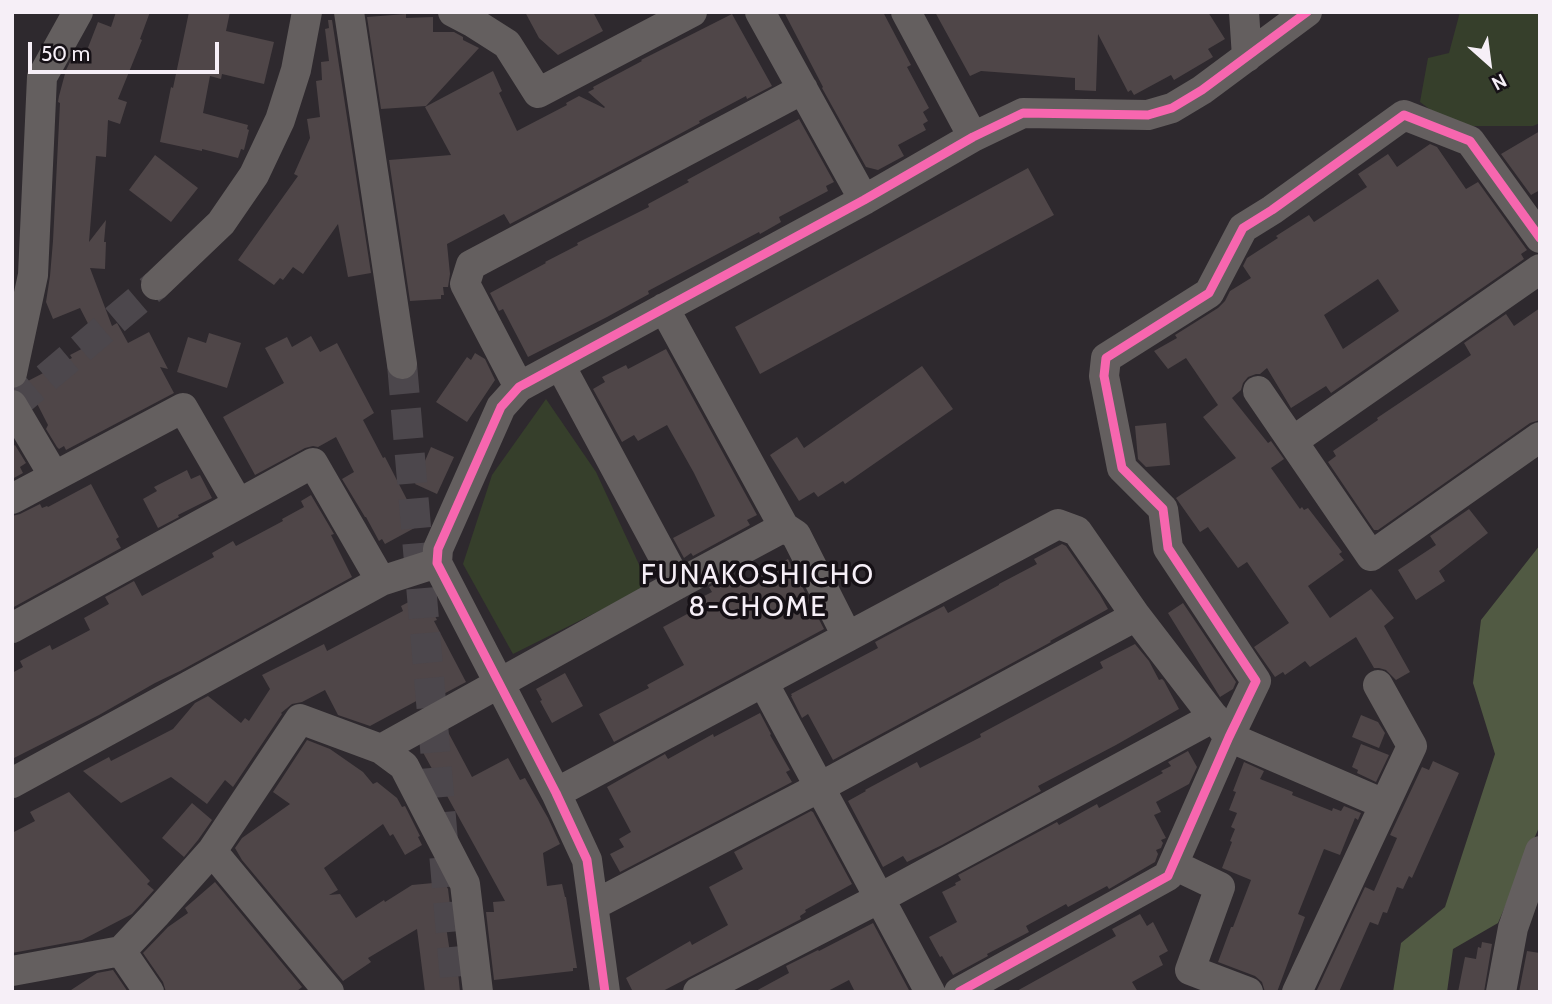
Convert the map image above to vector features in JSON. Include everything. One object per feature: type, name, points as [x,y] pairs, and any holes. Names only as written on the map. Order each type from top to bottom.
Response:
[{"type":"street","points":[[12,373],[33,275],[42,77],[78,12]]},
{"type":"street","points":[[156,285],[220,223],[254,175],[284,108],[296,70],[307,12]]},
{"type":"street","points":[[349,12],[402,364]]},
{"type":"street","points":[[453,12],[508,44],[538,93],[692,12]]},
{"type":"street","points":[[760,12],[864,200]]},
{"type":"street","points":[[906,12],[973,137]]},
{"type":"street","points":[[1244,12],[1247,57]]},
{"type":"street","points":[[605,992],[587,860],[556,793],[437,563],[438,549],[500,407],[519,387],[864,200],[973,137],[1023,113],[1148,115],[1172,108],[1202,90],[1307,12]]},
{"type":"street","points":[[519,387],[466,284],[471,265],[803,89]]},
{"type":"street","points":[[959,992],[1168,876],[1221,727],[1256,681],[1168,548],[1163,509],[1122,468],[1104,376],[1106,358],[1209,293],[1243,228],[1404,115],[1470,141],[1536,224]]},
{"type":"street","points":[[1293,441],[1540,269]]},
{"type":"street","points":[[664,308],[784,527],[796,535],[847,636]]},
{"type":"street","points":[[560,365],[678,583]]},
{"type":"street","points":[[1258,391],[1371,556],[1540,437]]},
{"type":"street","points":[[12,405],[54,476]]},
{"type":"street","points":[[12,499],[183,408],[238,503]]},
{"type":"street","points":[[12,628],[313,463],[381,581]]},
{"type":"street","points":[[556,793],[1058,524],[1077,531],[1136,616],[1221,727],[1384,804]]},
{"type":"street","points":[[381,749],[784,527]]},
{"type":"street","points":[[12,783],[381,581],[437,563]]},
{"type":"street","points":[[594,905],[820,787],[1136,616]]},
{"type":"street","points":[[763,682],[930,992]]},
{"type":"street","points":[[1297,992],[1412,746],[1378,685]]},
{"type":"street","points":[[15,977],[121,951],[212,851],[300,719],[381,749],[404,766],[465,884],[478,992]]},
{"type":"street","points":[[698,992],[1221,727]]},
{"type":"street","points":[[212,851],[329,992]]},
{"type":"street","points":[[1502,992],[1513,928],[1540,851]]},
{"type":"street","points":[[1174,865],[1220,887],[1190,971],[1248,992]]},
{"type":"street","points":[[121,951],[149,992]]},
{"type":"green space","points":[[1460,12],[1540,12],[1540,123],[1533,126],[1452,126],[1420,102],[1428,58],[1449,53]]},
{"type":"green space","points":[[546,399],[596,472],[649,586],[513,654],[463,564],[492,475]]},
{"type":"green space","points":[[1540,545],[1540,825],[1498,923],[1453,949],[1447,992],[1393,992],[1401,943],[1445,907],[1495,754],[1473,683],[1481,620]]},
{"type":"building","points":[[116,12],[150,12],[140,39],[142,40],[118,99],[127,102],[120,124],[108,120],[106,157],[96,156],[89,242],[106,220],[105,269],[90,268],[112,326],[117,323],[128,343],[149,332],[168,369],[160,367],[174,393],[66,450],[64,446],[59,449],[57,447],[46,429],[48,425],[26,382],[72,358],[70,355],[97,341],[80,308],[53,319],[46,302],[53,241],[59,96],[71,60],[82,63],[98,22],[111,27]]},
{"type":"building","points":[[189,12],[230,12],[226,31],[274,42],[264,84],[222,74],[221,79],[210,76],[203,113],[248,125],[244,150],[241,149],[238,158],[160,142]]},
{"type":"building","points":[[525,12],[593,12],[603,31],[558,55],[539,38]]},
{"type":"building","points":[[784,12],[883,12],[911,65],[907,67],[929,108],[923,112],[928,121],[923,124],[926,130],[898,145],[904,156],[878,170],[866,167]]},
{"type":"building","points":[[935,12],[1208,12],[1225,39],[1208,49],[1213,57],[1174,80],[1171,75],[1134,95],[1131,90],[1128,92],[1098,34],[1096,91],[1075,90],[1075,78],[981,71],[970,76]]},
{"type":"building","points":[[406,14],[406,18],[433,17],[433,32],[454,32],[479,48],[426,106],[381,109],[367,17]]},
{"type":"building","points":[[732,14],[772,86],[747,99],[746,96],[510,224],[504,214],[447,244],[450,274],[448,287],[443,287],[444,295],[441,295],[441,299],[410,301],[389,160],[451,155],[425,107],[493,71],[502,91],[499,93],[517,131],[579,96],[604,108],[588,92],[594,89],[593,87]]},
{"type":"building","points":[[328,20],[332,20],[371,273],[348,277],[338,224],[303,274],[293,267],[283,280],[280,278],[274,285],[238,260],[298,176],[294,174],[310,138],[307,119],[320,117],[316,81],[322,80],[321,62],[329,61],[325,29],[329,28]]},
{"type":"building","points":[[799,119],[834,182],[826,186],[828,191],[779,217],[781,222],[760,234],[759,232],[648,291],[649,294],[607,317],[528,357],[503,309],[499,311],[490,293],[578,245],[577,243],[649,207],[648,204],[689,182],[687,180]]},
{"type":"building","points":[[1540,131],[1540,190],[1531,195],[1501,154]]},
{"type":"building","points":[[1430,144],[1437,147],[1466,189],[1478,182],[1527,250],[1521,254],[1524,259],[1331,393],[1326,386],[1291,408],[1267,368],[1260,374],[1248,377],[1241,390],[1232,398],[1284,459],[1271,468],[1300,509],[1308,508],[1342,552],[1339,554],[1344,560],[1308,586],[1330,618],[1371,589],[1394,618],[1384,626],[1410,672],[1396,680],[1386,670],[1374,668],[1356,637],[1310,667],[1305,661],[1285,675],[1283,672],[1275,677],[1254,647],[1289,623],[1247,562],[1238,568],[1208,527],[1200,532],[1176,498],[1236,458],[1203,417],[1218,405],[1186,358],[1168,369],[1154,351],[1218,308],[1230,291],[1251,278],[1243,266],[1247,258],[1278,238],[1276,236],[1309,215],[1314,222],[1367,187],[1358,174],[1388,154],[1397,167]],"holes":[[[1378,279],[1399,311],[1343,349],[1324,315]]]},
{"type":"building","points":[[155,155],[198,188],[171,222],[129,190]]},
{"type":"building","points":[[1028,168],[1054,215],[760,374],[735,327]]},
{"type":"building","points":[[1540,308],[1540,420],[1530,423],[1378,530],[1374,530],[1328,462],[1336,456],[1333,451],[1471,355],[1464,343],[1506,314],[1514,326]]},
{"type":"building","points":[[209,333],[241,343],[227,388],[177,372],[188,337],[206,343]]},
{"type":"building","points":[[311,336],[320,352],[337,343],[374,413],[363,420],[420,525],[385,544],[382,539],[379,541],[342,479],[354,472],[336,437],[318,447],[305,448],[255,475],[223,417],[284,383],[265,348],[287,337],[292,347]]},
{"type":"building","points":[[666,349],[757,515],[747,520],[750,525],[693,556],[691,553],[684,558],[673,538],[715,516],[694,473],[667,425],[638,441],[634,435],[622,442],[593,389],[605,382],[602,377],[626,365],[628,369]]},
{"type":"building","points":[[475,353],[485,359],[495,380],[467,422],[436,402],[467,357],[471,360]]},
{"type":"building","points":[[922,366],[953,409],[845,484],[843,481],[818,497],[814,492],[799,501],[770,455],[797,437],[804,448]]},
{"type":"building","points":[[1166,423],[1170,465],[1146,467],[1138,459],[1135,426]]},
{"type":"building","points":[[15,445],[26,463],[20,467],[23,473],[12,479],[12,447]]},
{"type":"building","points":[[431,447],[454,457],[437,494],[415,484]]},
{"type":"building","points":[[187,470],[191,479],[200,475],[212,498],[158,528],[143,499],[157,491],[154,487]]},
{"type":"building","points":[[91,484],[119,537],[116,539],[121,548],[12,608],[12,516],[40,504],[42,508],[48,507]]},
{"type":"building","points":[[311,495],[334,534],[331,535],[352,577],[99,715],[12,759],[12,673],[23,667],[20,661],[50,645],[52,650],[90,630],[84,618],[109,604],[105,597],[134,581],[142,596],[214,557],[212,553],[233,541],[236,546],[283,521],[282,519],[304,507],[301,501]]},
{"type":"building","points":[[1469,509],[1488,533],[1439,571],[1445,581],[1416,600],[1398,570],[1436,545],[1430,536]]},
{"type":"building","points":[[1062,544],[1066,546],[1108,609],[833,760],[808,714],[802,718],[791,694],[878,648],[875,642],[905,626],[944,606],[948,613],[1037,564],[1034,559]]},
{"type":"building","points":[[788,559],[824,629],[614,742],[599,714],[649,688],[647,685],[684,665],[663,627],[702,606],[698,599],[712,592],[709,587],[733,574],[738,585]]},
{"type":"building","points":[[424,594],[437,620],[434,621],[466,682],[436,698],[433,692],[370,726],[338,715],[325,690],[292,704],[281,713],[233,787],[225,780],[207,804],[171,777],[121,803],[83,771],[109,757],[111,761],[173,729],[195,703],[208,696],[241,723],[245,718],[249,721],[270,689],[262,675],[324,644],[327,651],[403,611],[401,606]]},
{"type":"building","points":[[1183,603],[1236,682],[1233,689],[1220,697],[1168,613]]},
{"type":"building","points":[[1135,644],[1149,661],[1159,680],[1164,681],[1179,709],[1038,786],[1041,791],[942,845],[907,862],[903,856],[883,867],[848,801],[917,762],[920,768],[981,737],[980,734],[1103,668],[1100,662]]},
{"type":"building","points":[[565,673],[583,706],[552,723],[536,689]]},
{"type":"building","points":[[760,713],[790,770],[786,772],[792,782],[620,872],[610,854],[624,847],[619,839],[631,832],[607,787],[665,754],[668,759],[713,734],[714,737]]},
{"type":"building","points":[[1361,715],[1378,722],[1385,733],[1379,748],[1352,737]]},
{"type":"building","points":[[448,732],[472,777],[508,758],[520,780],[525,778],[548,818],[560,844],[543,853],[547,886],[562,884],[566,897],[577,968],[573,968],[573,971],[494,980],[486,912],[494,912],[493,902],[505,901],[420,747]]},
{"type":"building","points":[[307,740],[330,749],[363,772],[373,784],[377,782],[397,798],[402,807],[405,806],[422,845],[405,855],[393,834],[390,836],[383,824],[324,868],[338,890],[329,895],[340,894],[356,918],[412,885],[444,882],[448,889],[450,905],[443,906],[450,953],[456,952],[460,992],[425,992],[417,929],[368,958],[371,962],[343,981],[242,860],[235,848],[242,838],[290,804],[273,792]]},
{"type":"building","points":[[1361,744],[1389,755],[1376,782],[1357,773],[1358,770],[1352,767]]},
{"type":"building","points":[[1188,751],[1197,767],[1189,784],[1156,802],[1161,812],[1154,815],[1166,838],[1161,840],[1161,848],[1156,850],[1158,854],[1155,862],[1109,889],[1107,886],[1068,907],[1066,904],[1026,926],[1029,932],[953,975],[929,937],[957,922],[942,892],[961,880],[958,875],[1057,822],[1059,825],[1097,804],[1099,808],[1163,773],[1161,771],[1171,766],[1168,762]]},
{"type":"building","points":[[1433,761],[1459,773],[1412,878],[1409,876],[1403,889],[1397,887],[1387,913],[1383,912],[1378,925],[1370,922],[1339,992],[1316,992],[1365,887],[1374,891],[1397,838],[1390,835],[1422,767],[1429,770]]},
{"type":"building","points":[[1244,762],[1264,771],[1260,779],[1293,792],[1292,795],[1332,811],[1333,808],[1341,811],[1344,806],[1361,813],[1358,820],[1355,818],[1340,855],[1324,849],[1298,914],[1305,917],[1277,992],[1265,992],[1262,982],[1255,976],[1218,962],[1251,880],[1222,868],[1232,842],[1230,841],[1235,829],[1231,827],[1237,813],[1229,810]]},
{"type":"building","points":[[69,792],[150,881],[147,884],[154,890],[132,914],[82,940],[12,953],[12,833],[35,821],[30,812]]},
{"type":"building","points":[[192,803],[212,820],[184,857],[162,838]]},
{"type":"building","points":[[811,811],[852,884],[805,910],[800,916],[801,919],[661,992],[633,992],[626,978],[690,941],[692,945],[728,925],[709,887],[743,869],[734,852]]},
{"type":"building","points":[[215,882],[302,987],[296,992],[166,992],[163,982],[143,953],[168,927],[188,913],[185,908]]},
{"type":"building","points":[[1140,914],[1147,926],[1153,922],[1168,951],[1159,956],[1163,965],[1132,982],[1138,992],[1015,992],[1116,936],[1112,929]]},
{"type":"building","points":[[873,923],[910,992],[855,992],[849,980],[826,992],[754,992],[789,973],[786,966]]},
{"type":"building","points":[[1482,942],[1492,944],[1484,992],[1458,992],[1465,957],[1476,959],[1478,947],[1481,948]]},
{"type":"building","points":[[1527,951],[1540,953],[1540,992],[1519,992]]},
{"type":"building","points":[[113,970],[128,992],[68,992],[97,973]]},
{"type":"tunnel","points":[[12,407],[156,285]]},
{"type":"tunnel","points":[[402,364],[456,992]]},
{"type":"cycle path","points":[[605,992],[587,860],[556,793],[437,563],[438,549],[501,407],[519,387],[864,200],[973,137],[1023,113],[1148,115],[1172,108],[1202,90],[1307,12]]},
{"type":"cycle path","points":[[959,992],[1168,876],[1256,681],[1168,548],[1163,509],[1122,468],[1104,376],[1106,358],[1209,293],[1243,228],[1404,115],[1470,141],[1540,238]]},
{"type":"district","name":"FUNAKOSHICHO 8-CHOME","points":[[758,592]]}]
